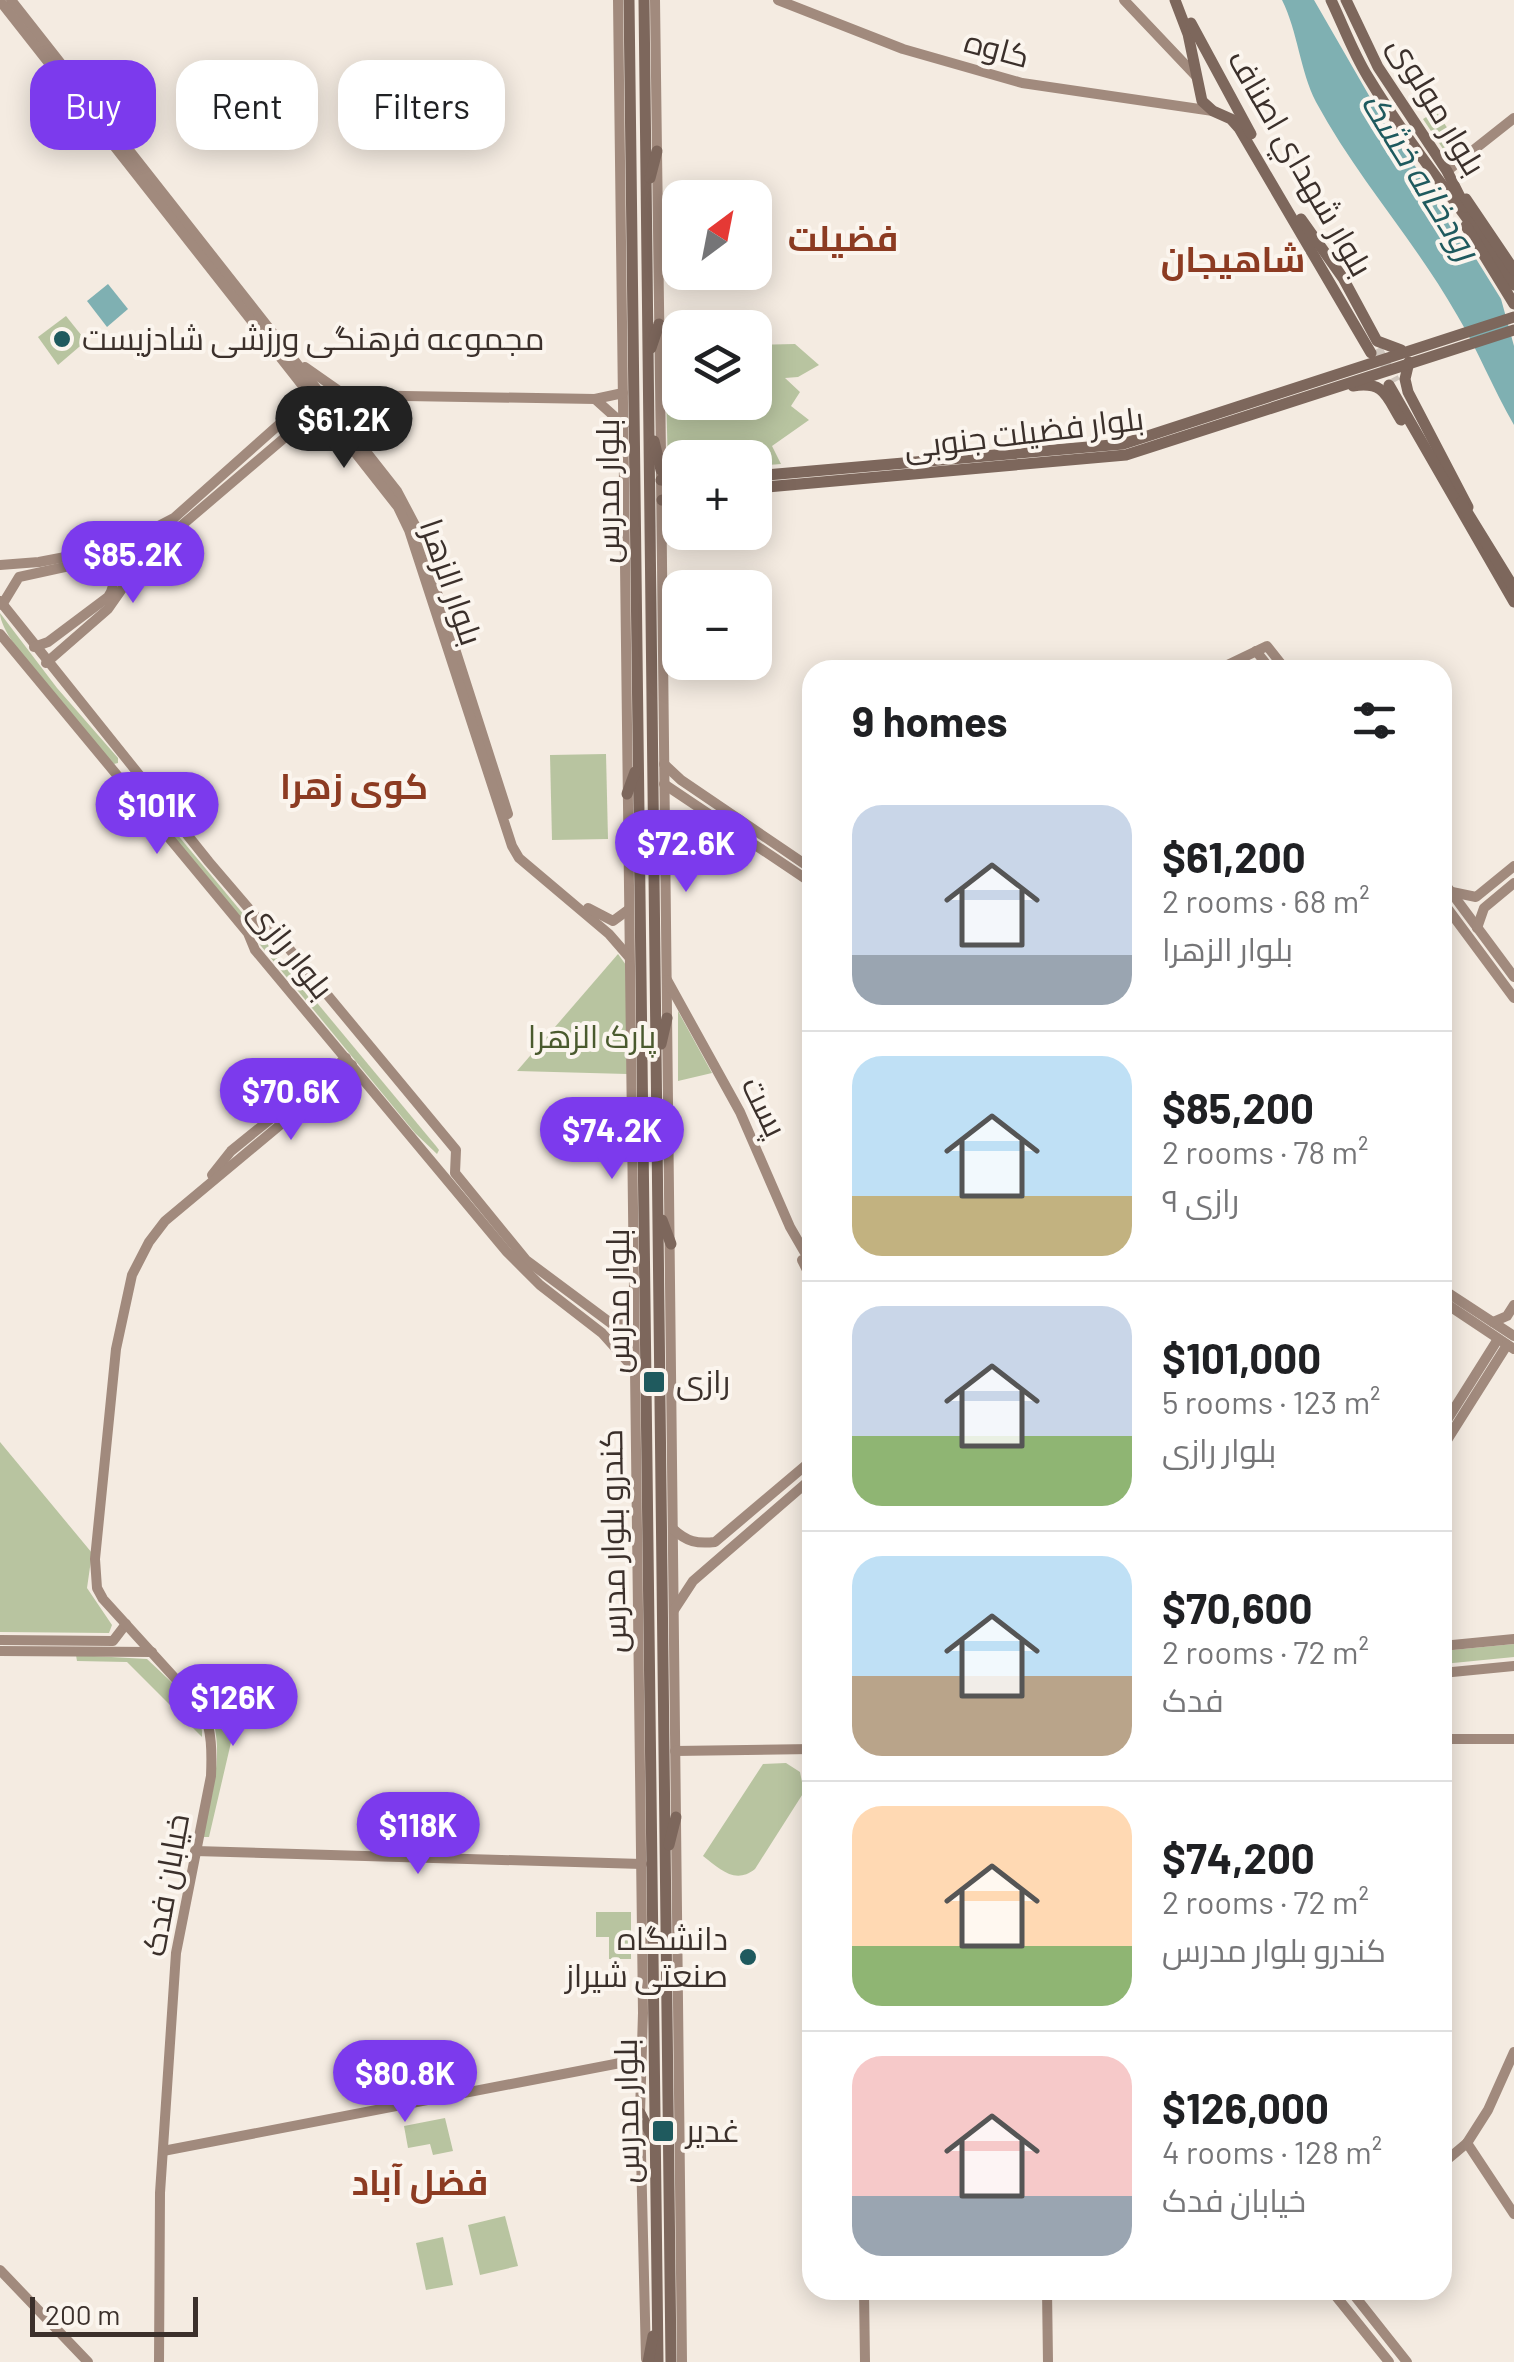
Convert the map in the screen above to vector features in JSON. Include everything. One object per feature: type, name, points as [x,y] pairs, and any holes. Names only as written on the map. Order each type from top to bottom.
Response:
[{"type":"main road","name":"بلوار الزهرا","points":[[11,0],[53,60]]},
{"type":"main road","name":"کندرو بلوار مدرس","points":[[618,0],[642,1864],[640,2112],[647,2362]]},
{"type":"main road","name":"بلوار مدرس","points":[[628,0],[644,1088],[654,1497],[664,1612],[665,1859],[673,2020],[674,2157],[664,2287],[658,2312],[658,2362]]},
{"type":"main road","name":"بلوار مدرس","points":[[644,0],[659,1366],[649,1593],[664,1612],[651,1754],[653,1997],[656,2144],[671,2362]]},
{"type":"main road","name":"کندرو بلوار مدرس","points":[[655,0],[664,764],[673,785],[667,980],[673,1529],[664,1612]]},
{"type":"main road","name":"کاوه","points":[[778,0],[902,49],[1022,83],[1213,111]]},
{"type":"main road","points":[[1124,0],[1167,43],[1213,111],[1220,111],[1223,102],[1191,32],[1180,41],[1167,43]]},
{"type":"main road","name":"بلوار شهداي اصناف","points":[[1175,0],[1374,351],[1361,338],[1238,128],[1231,119],[1213,111]]},
{"type":"main road","name":"بلوار شهداي اصناف","points":[[1183,0],[1200,87]]},
{"type":"main road","name":"بلوار مولوی","points":[[1331,0],[1366,74],[1436,181],[1471,220]]},
{"type":"main road","name":"بلوار مولوی","points":[[1346,0],[1378,67],[1447,172],[1471,220]]},
{"type":"main road","name":"بلوار الزهرا","points":[[0,2],[52,60]]},
{"type":"main road","points":[[630,72],[644,72]]},
{"type":"main road","points":[[1184,106],[1196,100],[1200,87]]},
{"type":"main road","points":[[1514,118],[1447,172],[1514,270]]},
{"type":"main road","name":"بلوار الزهرا","points":[[123,150],[251,313],[295,378],[397,491],[416,527],[523,853],[588,909],[612,921]]},
{"type":"main road","points":[[646,197],[657,151]]},
{"type":"main road","points":[[621,172],[632,152]]},
{"type":"main road","points":[[1436,181],[1514,317]]},
{"type":"main road","points":[[1301,219],[1343,278],[1377,340],[1407,357],[1408,392],[1467,517]]},
{"type":"main road","points":[[1471,220],[1514,285]]},
{"type":"main road","name":"بلوار الزهرا","points":[[251,313],[295,360],[320,403]]},
{"type":"main road","name":"بلوار فضیلت جنوبی","points":[[1277,400],[1305,396],[1514,317]]},
{"type":"main road","points":[[648,356],[659,324]]},
{"type":"main road","points":[[1356,367],[1364,350],[1361,338]]},
{"type":"main road","name":"بلوار فضیلت جنوبی","points":[[772,482],[1123,444],[1277,400],[1356,367],[1407,357]]},
{"type":"main road","points":[[295,360],[347,395]]},
{"type":"main road","points":[[292,413],[298,396],[295,378]]},
{"type":"main road","points":[[1392,384],[1514,602]]},
{"type":"main road","points":[[1305,396],[1359,385],[1381,388],[1514,588]]},
{"type":"main road","points":[[188,522],[124,554],[14,579],[4,572],[5,565],[86,552],[160,526],[174,518],[292,413],[347,395],[594,399],[623,394]]},
{"type":"main road","points":[[292,413],[304,420],[340,426],[347,395]]},
{"type":"main road","points":[[594,399],[624,424]]},
{"type":"main road","points":[[111,598],[188,522],[320,403]]},
{"type":"main road","points":[[648,417],[661,476]]},
{"type":"main road","name":"بلوار الزهرا","points":[[340,426],[410,530],[518,858],[612,937],[629,957]]},
{"type":"main road","name":"بلوار فضیلت جنوبی","points":[[772,479],[778,480]]},
{"type":"main road","points":[[625,509],[636,538]]},
{"type":"main road","points":[[46,662],[52,647],[108,609],[114,586],[112,576],[98,561]]},
{"type":"main road","points":[[1,603],[14,579]]},
{"type":"main road","points":[[651,604],[660,583]]},
{"type":"main road","name":"بلوار رازی","points":[[1,603],[132,768],[252,912],[289,948],[456,1150],[455,1173],[508,1239],[547,1278],[606,1321],[618,1325],[624,1322],[634,1303]]},
{"type":"main road","name":"بلوار رازی","points":[[1,636],[248,933],[255,950],[523,1269],[602,1333],[636,1372]]},
{"type":"main road","points":[[34,647],[52,647]]},
{"type":"main road","points":[[1237,660],[1262,648]]},
{"type":"main road","points":[[1262,648],[1267,660]]},
{"type":"main road","points":[[1262,648],[1275,660]]},
{"type":"main road","points":[[638,696],[652,696]]},
{"type":"main road","points":[[628,794],[639,764]]},
{"type":"main road","points":[[118,780],[132,768]]},
{"type":"main road","points":[[673,785],[802,862]]},
{"type":"main road","points":[[673,785],[802,876]]},
{"type":"main road","points":[[1484,908],[1476,906],[1476,898],[1514,866]]},
{"type":"main road","points":[[1477,929],[1484,908],[1514,883]]},
{"type":"main road","points":[[1452,892],[1476,898]]},
{"type":"main road","points":[[1452,892],[1514,977]]},
{"type":"main road","points":[[612,937],[619,930],[612,921],[628,909]]},
{"type":"main road","points":[[1452,915],[1514,998]]},
{"type":"main road","name":"پست","points":[[667,980],[740,1112],[802,1248]]},
{"type":"main road","points":[[656,1063],[667,1013],[676,1004],[687,1011]]},
{"type":"main road","name":"خیابان فدک","points":[[158,2362],[163,2152],[176,1952],[211,1776],[211,1728],[203,1709],[97,1588],[116,1349],[132,1275],[149,1242],[202,1188],[349,1062]]},
{"type":"main road","points":[[631,1066],[644,1088]]},
{"type":"main road","points":[[436,1165],[450,1160],[456,1150]]},
{"type":"main road","points":[[658,1208],[670,1244]]},
{"type":"main road","name":"پست","points":[[790,1227],[802,1260]]},
{"type":"main road","points":[[1452,1299],[1493,1322],[1508,1342]]},
{"type":"main road","points":[[1452,1301],[1508,1342]]},
{"type":"main road","points":[[1493,1322],[1508,1316],[1514,1305]]},
{"type":"main road","points":[[1452,1414],[1508,1342]]},
{"type":"main road","points":[[659,1366],[672,1353]]},
{"type":"main road","points":[[1452,1430],[1495,1354]]},
{"type":"main road","points":[[673,1529],[684,1539],[708,1543],[724,1536],[802,1469]]},
{"type":"main road","points":[[664,1612],[693,1581],[802,1487]]},
{"type":"main road","points":[[708,1543],[707,1554],[720,1558]]},
{"type":"main road","points":[[649,1593],[638,1606],[664,1612],[674,1626]]},
{"type":"main road","points":[[0,1650],[87,1647],[113,1640],[126,1624]]},
{"type":"main road","name":"کندرو بلوار مدرس","points":[[673,2020],[674,1626]]},
{"type":"main road","points":[[0,1640],[152,1652]]},
{"type":"main road","points":[[1452,1645],[1514,1640]]},
{"type":"main road","points":[[1452,1672],[1514,1666]]},
{"type":"main road","points":[[1452,1739],[1514,1738]]},
{"type":"main road","points":[[640,1740],[651,1754],[640,1768]]},
{"type":"main road","points":[[675,1752],[802,1749]]},
{"type":"main road","points":[[665,1859],[676,1817]]},
{"type":"main road","points":[[195,1851],[642,1864]]},
{"type":"main road","points":[[643,2013],[653,1997]]},
{"type":"main road","points":[[1452,2156],[1467,2143],[1488,2110],[1514,2052]]},
{"type":"main road","points":[[163,2152],[640,2059]]},
{"type":"main road","points":[[640,2112],[656,2144]]},
{"type":"main road","points":[[1467,2143],[1514,2214]]},
{"type":"main road","points":[[674,2157],[682,2362]]},
{"type":"main road","points":[[0,2270],[88,2362]]},
{"type":"main road","points":[[864,2300],[866,2362]]},
{"type":"main road","points":[[1047,2300],[1048,2362]]},
{"type":"main road","points":[[1338,2300],[1389,2362]]},
{"type":"main road","points":[[1358,2300],[1406,2362]]},
{"type":"main road","points":[[647,2362],[658,2312]]},
{"type":"main road","points":[[682,2339],[692,2362]]},
{"type":"green space","points":[[1436,111],[1460,147],[1447,155],[1423,119]]},
{"type":"green space","name":"مجموعه فرهنگی ورزشی شادزیست","points":[[66,316],[86,341],[58,365],[38,337]]},
{"type":"green space","points":[[795,344],[819,365],[798,377],[785,378],[800,392],[791,406],[809,420],[772,446],[772,440],[667,440],[667,420],[772,420],[772,345]]},
{"type":"green space","points":[[772,446],[781,464],[772,465]]},
{"type":"green space","points":[[0,613],[57,688],[118,758],[118,763],[114,764],[30,666],[4,627]]},
{"type":"green space","points":[[606,754],[608,839],[552,840],[550,755]]},
{"type":"green space","points":[[128,778],[436,1146],[437,1154],[415,1133],[125,781]]},
{"type":"green space","name":"پارک الزهرا","points":[[618,954],[626,965],[627,1074],[517,1071]]},
{"type":"green space","points":[[678,1011],[712,1073],[678,1081]]},
{"type":"green space","points":[[0,1442],[92,1553],[87,1588],[112,1625],[109,1633],[0,1632]]},
{"type":"green space","points":[[1514,1644],[1514,1657],[1452,1663],[1452,1650]]},
{"type":"green space","points":[[76,1655],[147,1659],[191,1704],[202,1737],[127,1662],[77,1661]]},
{"type":"green space","points":[[206,1702],[239,1708],[209,1837],[202,1837],[217,1752],[213,1718]]},
{"type":"green space","points":[[786,1763],[800,1772],[802,1795],[755,1869],[734,1875],[703,1856],[763,1764]]},
{"type":"green space","points":[[596,1912],[631,1912],[631,1959],[609,1959],[609,1937],[596,1937]]},
{"type":"green space","points":[[445,2118],[453,2151],[433,2155],[430,2144],[408,2148],[404,2126]]},
{"type":"green space","points":[[505,2216],[518,2266],[480,2275],[468,2225]]},
{"type":"green space","points":[[443,2237],[453,2285],[426,2290],[416,2243]]},
{"type":"water","name":"رودخانه خشک","points":[[1282,0],[1314,0],[1390,132],[1437,196],[1501,299],[1514,346],[1514,425],[1441,288],[1349,157],[1316,102]]},
{"type":"water","points":[[108,284],[128,309],[107,327],[87,301]]},
{"type":"tunnel","points":[[1377,349],[1395,382]]},
{"type":"place","name":"مجموعه فرهنگی ورزشی شادزیست","points":[[62,339]]},
{"type":"place","name":"رازی","points":[[654,1382]]},
{"type":"place","name":"دانشگاه صنعتی شیراز","points":[[748,1957]]},
{"type":"place","name":"غدیر","points":[[663,2131]]},
{"type":"district","name":"فضیلت","points":[[843,239]]},
{"type":"district","name":"شاهیجان","points":[[1233,260]]},
{"type":"district","name":"کوی زهرا","points":[[354,787]]},
{"type":"district","name":"فضل آباد","points":[[420,2183]]}]
